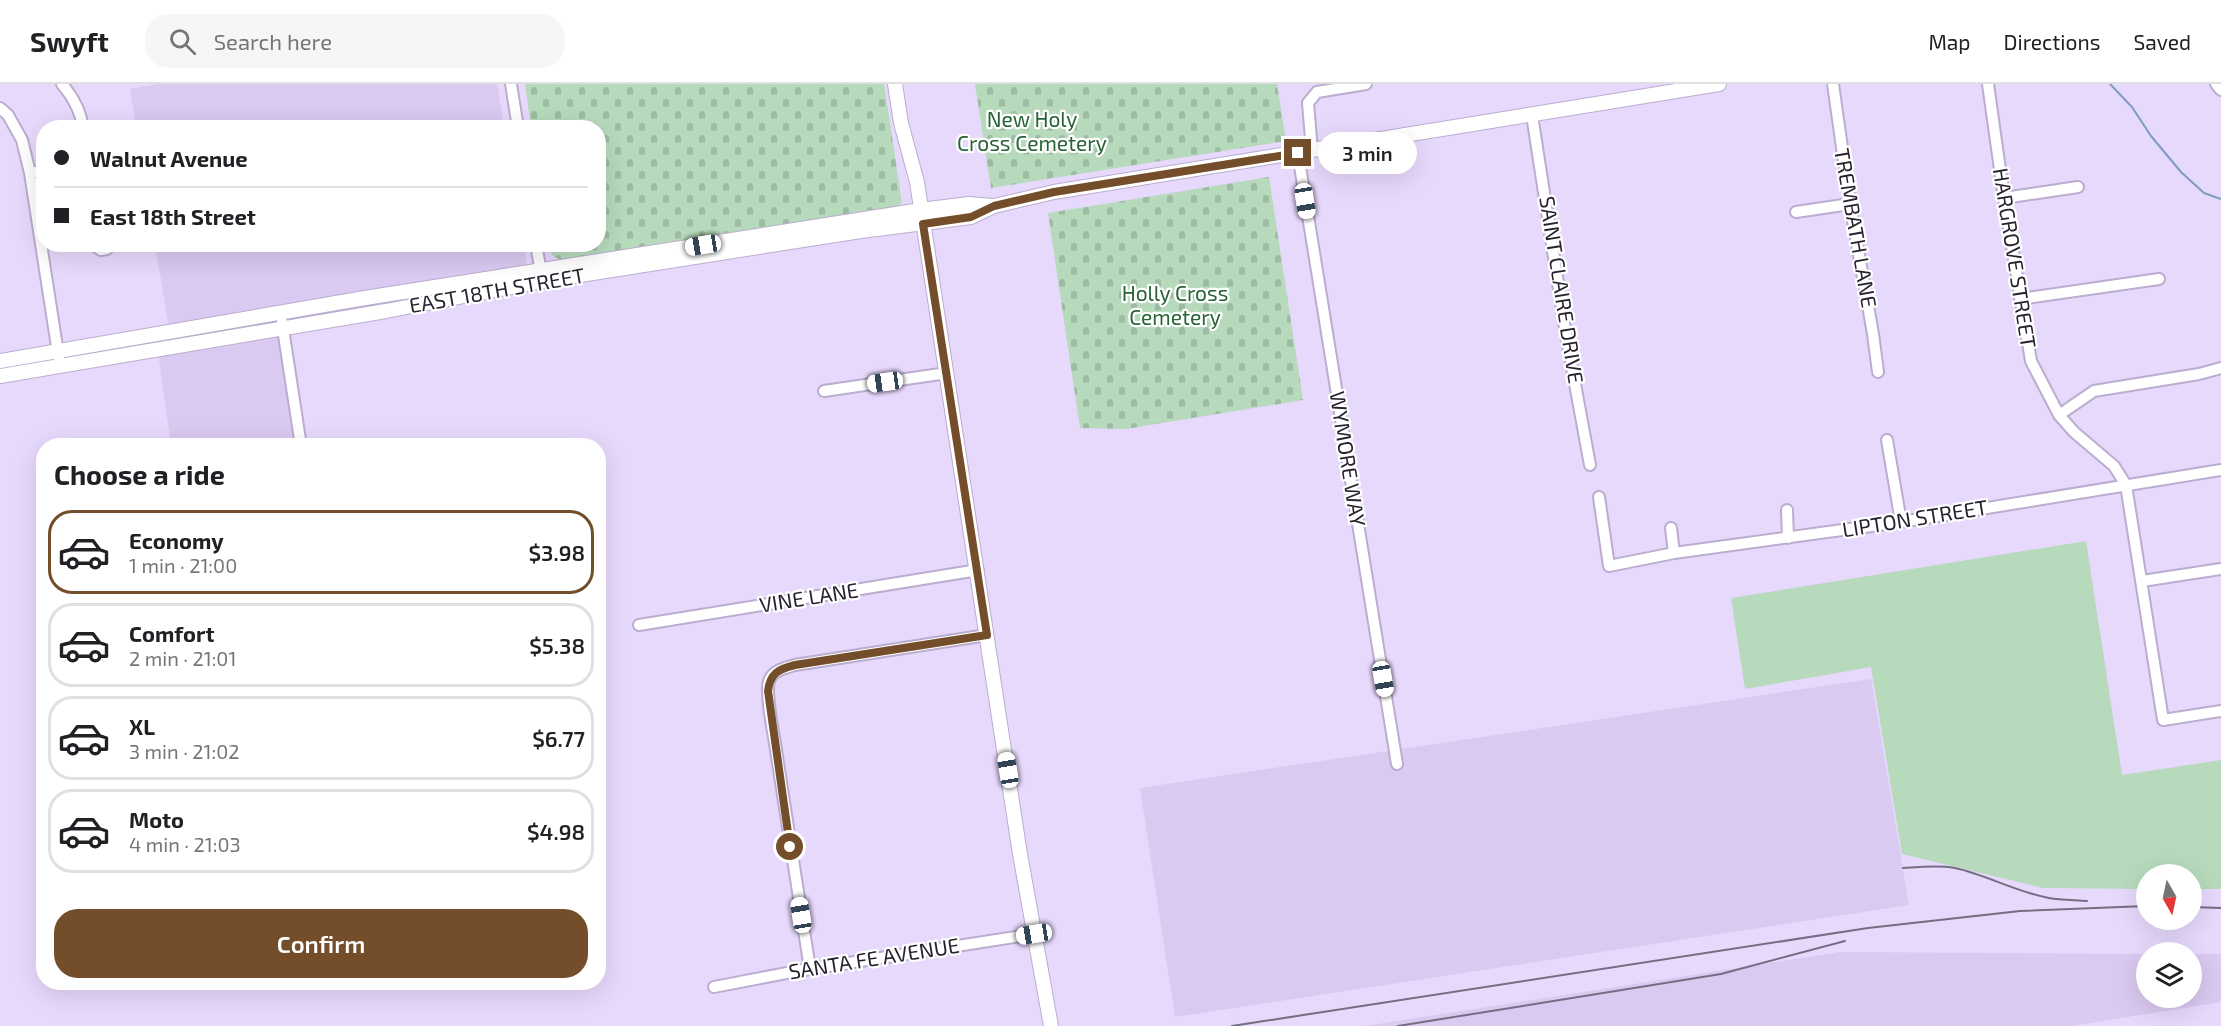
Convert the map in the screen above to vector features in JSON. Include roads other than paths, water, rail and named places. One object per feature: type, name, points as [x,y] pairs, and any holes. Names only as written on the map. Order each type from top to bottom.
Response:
[{"type":"main road","points":[[895,84],[901,123],[917,182],[1034,934],[1051,1026]]},
{"type":"main road","name":"EAST 18TH STREET","points":[[0,361],[281,313],[861,231],[922,217],[971,217],[994,206],[1054,192],[1719,84]]},
{"type":"main road","name":"EAST 18TH STREET","points":[[0,376],[283,328],[541,276]]},
{"type":"street","points":[[62,84],[71,96],[82,120]]},
{"type":"street","points":[[511,84],[517,120]]},
{"type":"street","points":[[1312,151],[1308,103],[1317,88],[1366,84]]},
{"type":"street","name":"TREMBATH LANE","points":[[1833,84],[1850,204],[1874,334],[1878,372]]},
{"type":"street","name":"HARGROVE STREET","points":[[1988,84],[2031,361],[2059,415],[2074,432],[2114,466],[2126,485],[2163,720],[2221,711]]},
{"type":"street","points":[[2216,84],[2221,90]]},
{"type":"street","points":[[0,108],[8,115],[22,140],[36,213]]},
{"type":"street","name":"SAINT CLAIRE DRIVE","points":[[1532,114],[1566,334],[1590,465]]},
{"type":"street","name":"WYMORE WAY","points":[[1298,153],[1397,764]]},
{"type":"street","points":[[30,173],[36,172]]},
{"type":"street","points":[[2004,198],[2078,187]]},
{"type":"street","points":[[1796,212],[1850,204]]},
{"type":"street","points":[[42,252],[60,366]]},
{"type":"street","points":[[537,252],[541,276]]},
{"type":"street","points":[[2020,299],[2159,279]]},
{"type":"street","points":[[281,313],[300,438]]},
{"type":"street","points":[[2059,415],[2094,391],[2199,374],[2221,368]]},
{"type":"street","points":[[824,391],[947,373]]},
{"type":"street","points":[[1887,440],[1901,522]]},
{"type":"street","name":"LIPTON STREET","points":[[1599,497],[1609,566],[1674,553],[1901,522],[2221,470]]},
{"type":"street","points":[[1787,510],[1788,538]]},
{"type":"street","points":[[1671,528],[1674,553]]},
{"type":"street","points":[[2142,581],[2221,568]]},
{"type":"street","name":"VINE LANE","points":[[639,625],[978,570]]},
{"type":"street","points":[[810,969],[768,691],[769,681],[774,673],[782,668],[795,665],[987,635]]},
{"type":"street","name":"SANTA FE AVENUE","points":[[714,987],[810,969],[1034,934]]},
{"type":"waterway","points":[[2110,84],[2132,107],[2151,136],[2181,172],[2204,193],[2221,199]]},
{"type":"railway","points":[[1903,868],[1936,866],[1955,868],[2037,895],[2054,899],[2087,901]]},
{"type":"railway","points":[[1232,1026],[1868,928],[2020,911],[2136,906]]},
{"type":"railway","points":[[2202,907],[2221,908]]},
{"type":"railway","points":[[1398,1026],[1721,974],[1845,941]]},
{"type":"park label","name":"New Holy Cross Cemetery","points":[[1032,132]]},
{"type":"park label","name":"Holly Cross Cemetery","points":[[1175,306]]}]
